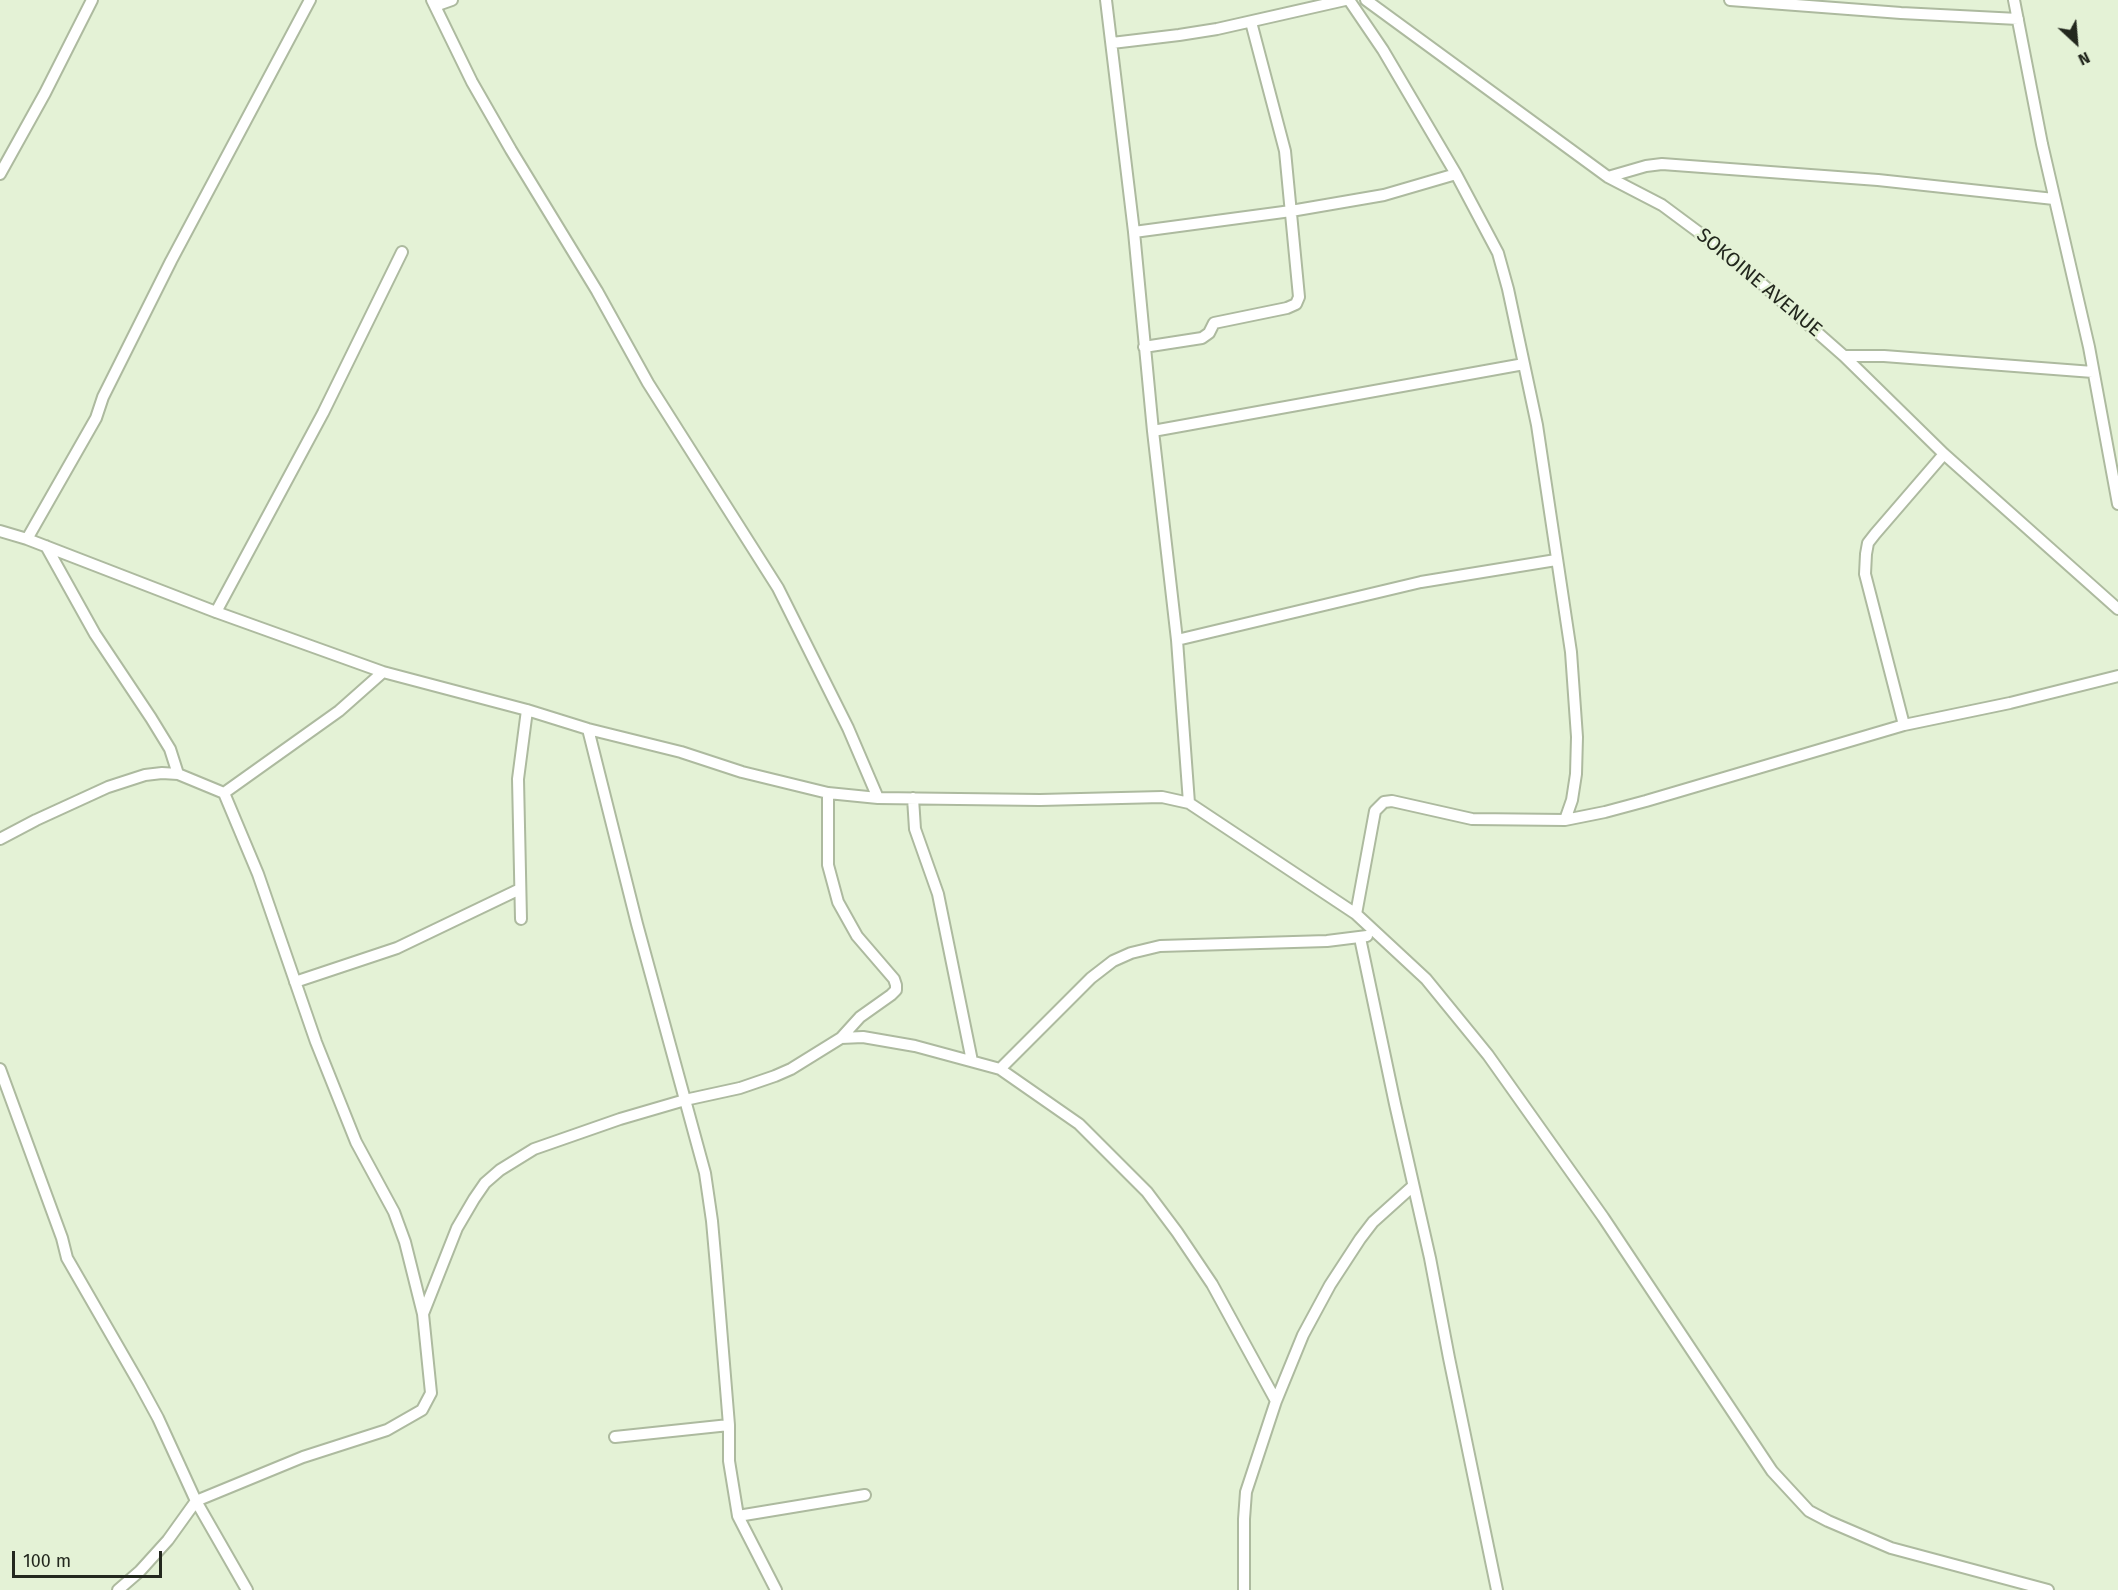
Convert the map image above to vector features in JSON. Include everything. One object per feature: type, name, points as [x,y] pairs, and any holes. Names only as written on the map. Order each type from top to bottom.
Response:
[{"type":"street","points":[[0,174],[45,93],[92,0]]},
{"type":"street","points":[[27,539],[96,418],[103,397],[171,261],[310,0]]},
{"type":"street","points":[[452,0],[433,3],[472,82],[597,291],[648,383],[778,588],[848,728],[878,798]]},
{"type":"street","points":[[1106,0],[1134,232],[1144,347],[1177,640],[1189,803]]},
{"type":"street","points":[[1112,43],[1179,35],[1347,0],[1383,50],[1456,174],[1498,253],[1537,425],[1572,652],[1577,737],[1576,774],[1572,800],[1565,820]]},
{"type":"street","name":"SOKOINE AVENUE","points":[[1366,0],[1608,177],[1662,205],[1695,228],[1763,283],[1844,356],[1944,453],[2118,609]]},
{"type":"street","points":[[1730,0],[2018,19]]},
{"type":"street","points":[[2014,0],[2042,144],[2089,347],[2118,504]]},
{"type":"street","points":[[1144,347],[1202,338],[1209,333],[1214,323],[1221,320],[1287,309],[1296,304],[1299,297],[1285,151],[1251,21]]},
{"type":"street","points":[[1608,177],[1646,166],[1662,164],[1866,179],[2054,199]]},
{"type":"street","points":[[1134,232],[1291,211],[1384,195],[1456,174]]},
{"type":"street","points":[[216,612],[323,413],[402,252]]},
{"type":"street","points":[[1844,356],[1928,359],[2093,372]]},
{"type":"street","points":[[1153,431],[1524,364]]},
{"type":"street","points":[[1904,725],[1865,574],[1866,554],[1868,543],[1944,453]]},
{"type":"street","points":[[0,531],[27,539],[216,612],[383,672],[527,710],[588,729],[681,752],[742,772],[828,793],[878,798],[1040,800],[1162,797],[1189,803],[1356,914],[1426,979],[1488,1055],[1603,1217],[1772,1471],[1809,1510],[1828,1521],[1891,1548],[2048,1590]]},
{"type":"street","points":[[46,546],[95,634],[165,741],[178,774]]},
{"type":"street","points":[[1177,640],[1421,582],[1556,560]]},
{"type":"street","points":[[224,793],[339,711],[383,672]]},
{"type":"street","points":[[1356,914],[1375,811],[1384,802],[1392,801],[1472,819],[1565,820],[1636,804],[1904,725],[2010,703],[2118,676]]},
{"type":"street","points":[[521,919],[518,779],[527,710]]},
{"type":"street","points":[[588,729],[637,924],[705,1173],[712,1221],[729,1425],[729,1461],[738,1516],[776,1590]]},
{"type":"street","points":[[0,839],[36,820],[108,788],[145,775],[178,774],[224,793],[258,874],[316,1042],[356,1142],[394,1212],[405,1242],[423,1314],[431,1393],[422,1410],[387,1430],[303,1457],[196,1501],[168,1540],[140,1571],[118,1590]]},
{"type":"street","points":[[423,1314],[457,1228],[485,1183],[500,1170],[534,1149],[610,1122],[685,1100],[740,1088],[776,1076],[841,1038],[860,1017],[896,990],[894,979],[857,936],[838,902],[828,865],[828,793]]},
{"type":"street","points":[[913,798],[915,829],[938,894],[972,1061]]},
{"type":"street","points":[[295,982],[397,948],[520,889]]},
{"type":"street","points":[[1000,1069],[1090,978],[1113,961],[1131,953],[1160,946],[1360,938],[1376,934]]},
{"type":"street","points":[[1360,938],[1430,1258],[1497,1590]]},
{"type":"street","points":[[841,1038],[863,1037],[890,1040],[1000,1069],[1079,1124],[1147,1192],[1177,1232],[1212,1284],[1276,1401]]},
{"type":"street","points":[[0,1070],[62,1238],[67,1258],[158,1418],[196,1501],[247,1590]]},
{"type":"street","points":[[1244,1590],[1246,1492],[1276,1401],[1303,1335],[1330,1284],[1373,1222],[1413,1186]]},
{"type":"street","points":[[615,1437],[729,1425]]},
{"type":"street","points":[[738,1516],[866,1495]]}]
